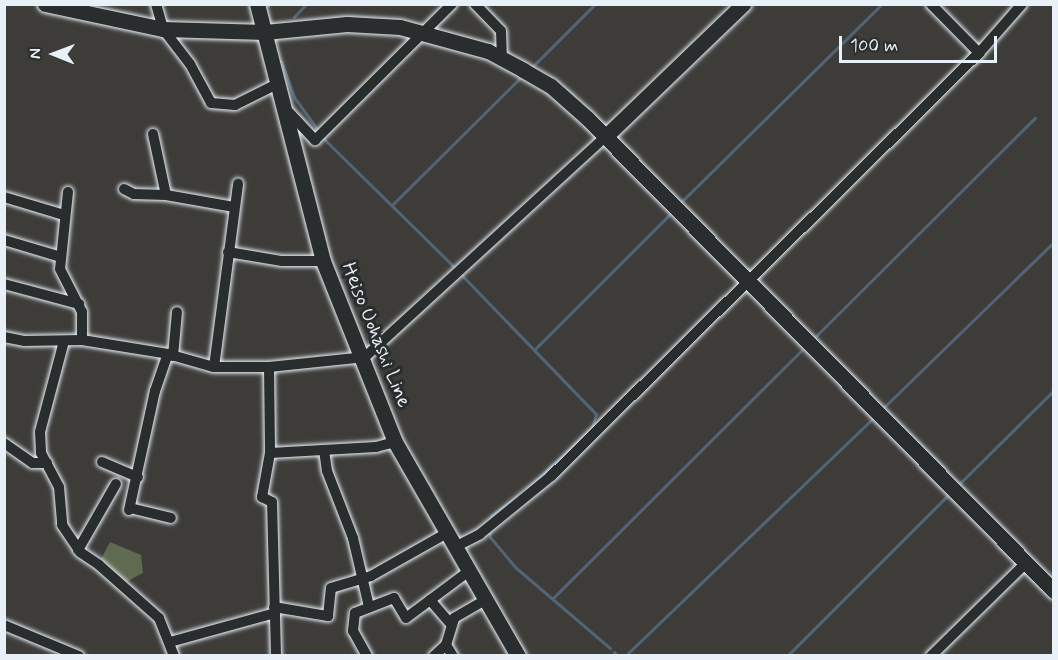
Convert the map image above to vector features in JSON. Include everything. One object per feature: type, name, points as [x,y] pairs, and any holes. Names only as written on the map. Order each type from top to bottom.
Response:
[{"type":"street","points":[[45,4],[163,29],[267,32],[373,24],[424,31],[502,58],[527,72],[562,95],[605,137],[879,412],[1053,591]]},
{"type":"street","points":[[156,4],[163,29],[190,64],[212,104],[235,105],[277,84]]},
{"type":"street","name":"Heiso Uohashi Line","points":[[257,4],[267,32],[282,105],[323,261],[364,357],[395,442],[518,656]]},
{"type":"street","points":[[282,105],[315,140],[452,4]]},
{"type":"street","points":[[475,4],[501,32],[502,58]]},
{"type":"street","points":[[4,337],[82,340],[170,355],[214,368],[269,368],[364,357],[463,271],[743,4]]},
{"type":"street","points":[[932,4],[979,53]]},
{"type":"street","points":[[455,547],[495,522],[551,476],[749,283],[979,53],[1022,4]]},
{"type":"street","points":[[153,134],[166,195]]},
{"type":"street","points":[[214,368],[238,184]]},
{"type":"street","points":[[124,189],[135,194],[166,195],[234,207]]},
{"type":"street","points":[[68,192],[64,215],[62,274],[79,304],[82,340]]},
{"type":"street","points":[[4,197],[64,215]]},
{"type":"street","points":[[4,240],[61,257]]},
{"type":"street","points":[[228,252],[282,261],[323,261]]},
{"type":"street","points":[[4,284],[79,304]]},
{"type":"street","points":[[171,518],[130,509],[155,391],[170,355],[177,312]]},
{"type":"street","points":[[64,341],[40,432],[46,463],[59,487],[62,525],[78,550],[159,618],[174,656]]},
{"type":"street","points":[[269,368],[270,453],[262,497],[272,502],[276,656]]},
{"type":"street","points":[[270,453],[376,447],[395,442]]},
{"type":"street","points":[[4,443],[33,463],[46,463]]},
{"type":"street","points":[[324,450],[327,471],[353,538],[369,608]]},
{"type":"street","points":[[102,462],[138,477]]},
{"type":"street","points":[[78,550],[116,484]]},
{"type":"street","points":[[170,642],[274,610],[328,616],[331,588],[363,579],[447,533]]},
{"type":"street","points":[[931,656],[1026,563]]},
{"type":"street","points":[[367,656],[353,632],[353,616],[393,598],[406,618],[468,571]]},
{"type":"street","points":[[430,600],[452,625]]},
{"type":"street","points":[[434,656],[446,645],[454,618],[485,600]]},
{"type":"street","points":[[4,625],[78,656]]},
{"type":"street","points":[[446,645],[453,656]]},
{"type":"green space","points":[[110,542],[141,555],[143,573],[126,582],[101,559]]},
{"type":"waterway","points":[[294,17],[306,4]]},
{"type":"waterway","points":[[530,69],[595,4]]},
{"type":"waterway","points":[[678,205],[882,4]]},
{"type":"waterway","points":[[281,61],[294,97],[326,141],[452,265],[596,414],[592,428],[527,489]]},
{"type":"waterway","points":[[392,205],[523,75]]},
{"type":"waterway","points":[[816,336],[1035,118]]},
{"type":"waterway","points":[[535,349],[672,212]]},
{"type":"waterway","points":[[881,410],[1054,242]]},
{"type":"waterway","points":[[553,598],[802,350]]},
{"type":"waterway","points":[[957,486],[1054,390]]},
{"type":"waterway","points":[[625,656],[874,417]]},
{"type":"waterway","points":[[787,656],[950,493]]},
{"type":"waterway","points":[[488,524],[492,515],[517,497]]},
{"type":"waterway","points":[[489,530],[490,537],[515,567],[610,648]]},
{"type":"waterway","points":[[614,652],[617,656]]}]
